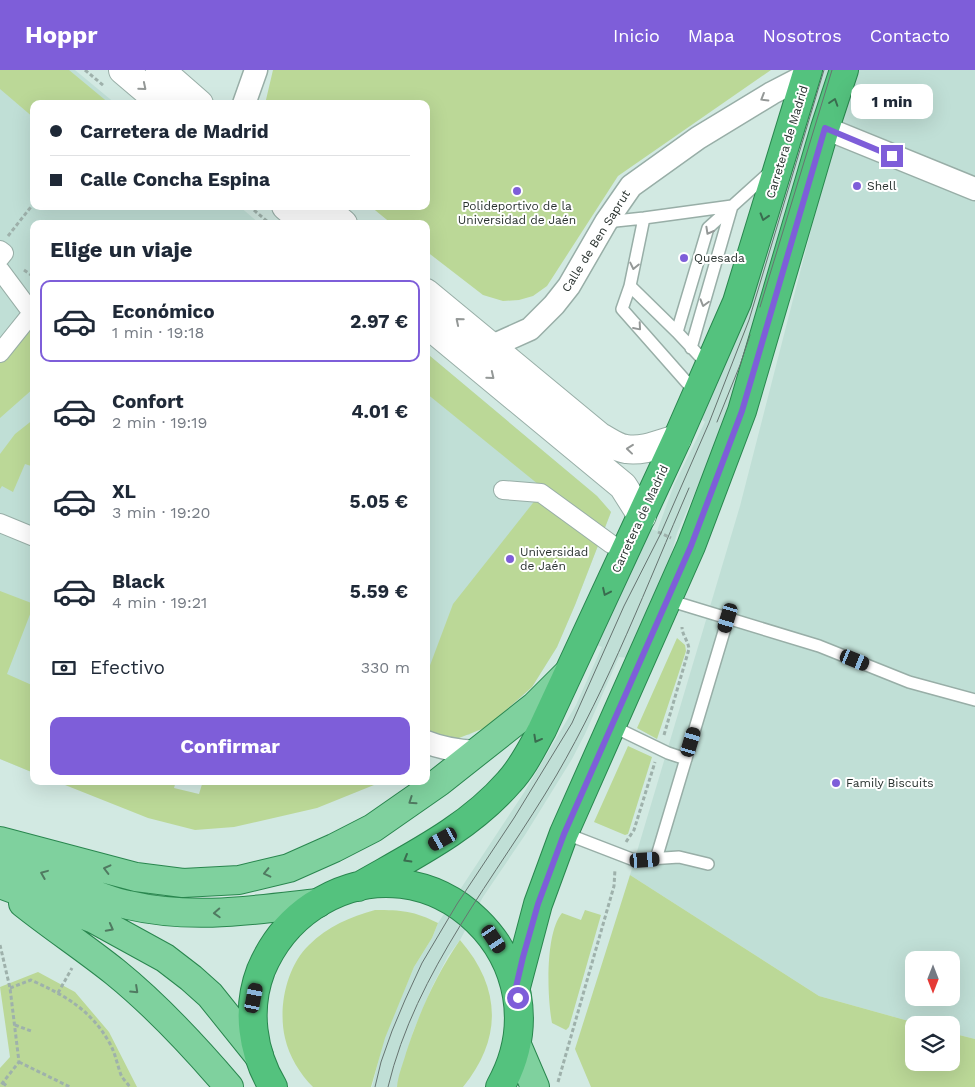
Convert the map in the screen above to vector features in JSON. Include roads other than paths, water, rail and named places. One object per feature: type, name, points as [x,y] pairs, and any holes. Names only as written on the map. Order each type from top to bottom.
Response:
[{"type":"highway","points":[[516,987],[538,904],[564,834],[691,546],[742,411],[825,128],[844,70]]},
{"type":"highway","name":"Carretera de Madrid","points":[[358,887],[443,839],[473,817],[509,782],[524,763],[571,670],[678,439],[697,394],[700,357],[737,302],[808,72]]},
{"type":"highway","points":[[273,1087],[259,1056],[253,1021],[254,998],[260,975],[269,954],[282,934],[299,917],[318,903],[358,887],[384,884],[409,886],[442,896],[461,907],[476,919],[494,939],[507,962],[516,987],[520,1022],[517,1045],[500,1087]]},
{"type":"main road","points":[[0,841],[136,877],[183,883],[239,880],[289,868],[334,848],[372,828],[439,782],[535,706],[571,670]]},
{"type":"main road","points":[[0,857],[102,898],[157,911],[214,914],[318,903]]},
{"type":"main road","points":[[0,885],[94,919],[165,958],[210,996],[259,1056]]},
{"type":"main road","points":[[0,885],[28,908],[74,939],[117,974],[196,1049],[228,1087]]},
{"type":"main road","points":[[517,1045],[535,1087]]},
{"type":"street","points":[[123,70],[158,100]]},
{"type":"street","points":[[160,70],[194,100]]},
{"type":"street","points":[[245,100],[256,70]]},
{"type":"street","name":"Calle de Ben Saprut","points":[[490,347],[530,329],[554,305],[569,286],[606,222],[631,186],[698,138],[808,72]]},
{"type":"street","points":[[825,128],[975,190]]},
{"type":"street","points":[[291,210],[302,220]]},
{"type":"street","points":[[326,210],[338,220]]},
{"type":"street","points":[[0,258],[4,254],[3,245]]},
{"type":"street","points":[[0,270],[30,311]]},
{"type":"street","points":[[430,297],[600,437],[618,447],[639,450],[678,439]]},
{"type":"street","points":[[0,353],[30,316]]},
{"type":"street","points":[[430,326],[623,486],[640,520]]},
{"type":"street","points":[[503,490],[541,493],[611,544]]},
{"type":"street","points":[[0,523],[30,535]]},
{"type":"street","points":[[430,744],[458,751],[476,752]]},
{"type":"street","points":[[430,754],[439,767],[439,782]]},
{"type":"lane","points":[[677,332],[708,228],[782,161]]},
{"type":"lane","points":[[606,222],[732,206]]},
{"type":"lane","points":[[700,357],[732,206]]},
{"type":"lane","points":[[644,218],[630,286],[622,309],[697,394]]},
{"type":"lane","points":[[630,286],[700,357]]},
{"type":"lane","points":[[668,600],[819,646],[909,682],[975,700]]},
{"type":"lane","points":[[656,859],[728,618]]},
{"type":"lane","points":[[612,726],[668,753],[686,759]]},
{"type":"lane","points":[[564,834],[634,860],[679,857],[708,864]]},
{"type":"tram line","points":[[375,1087],[381,1062],[392,1031],[422,963],[457,904],[514,818],[572,723],[624,606],[661,533],[709,423],[749,320],[824,70]]},
{"type":"tram line","points":[[760,307],[832,70]]},
{"type":"tram line","points":[[717,422],[750,335]]},
{"type":"tram line","points":[[388,1087],[401,1044],[418,1003],[438,964],[460,926],[556,776],[593,706],[627,634],[689,488]]},
{"type":"place","name":"Shell","points":[[857,186]]},
{"type":"place","name":"Polideportivo de la Universidad de Jaén","points":[[517,191]]},
{"type":"place","name":"Quesada","points":[[684,258]]},
{"type":"place","name":"Universidad de Jaén","points":[[510,559]]},
{"type":"place","name":"Family Biscuits","points":[[836,783]]}]
